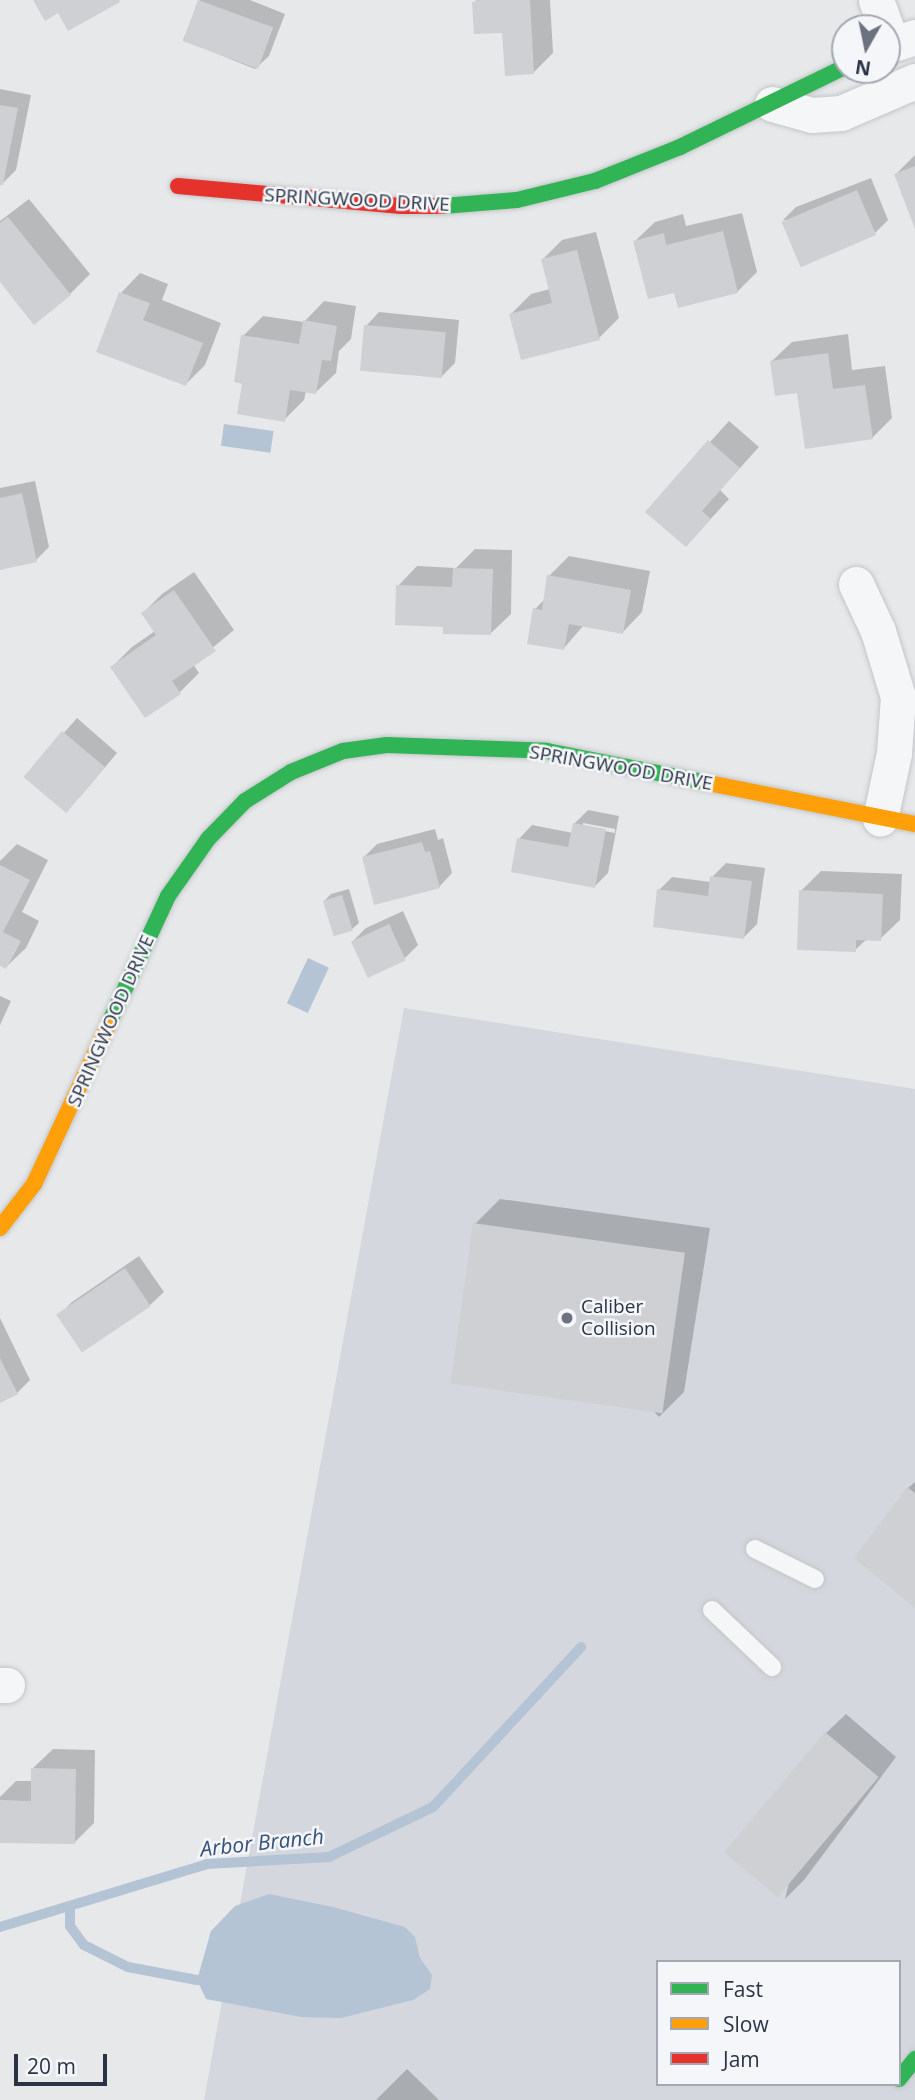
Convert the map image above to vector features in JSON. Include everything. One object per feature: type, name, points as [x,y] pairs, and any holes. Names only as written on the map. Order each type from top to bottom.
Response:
[{"type":"street","name":"SPRINGWOOD DRIVE","points":[[178,186],[401,206],[452,206],[517,200],[594,181],[680,147],[831,74]]},
{"type":"street","points":[[772,104],[812,115],[841,113],[915,81]]},
{"type":"street","points":[[856,584],[878,631],[898,697],[894,753],[880,819]]},
{"type":"street","name":"SPRINGWOOD DRIVE","points":[[0,1228],[40,1173],[168,896],[208,839],[245,801],[291,772],[343,751],[387,745],[547,751],[915,824]]},
{"type":"street","points":[[901,2077],[915,2059]]},
{"type":"lane","points":[[755,1549],[815,1579]]},
{"type":"lane","points":[[712,1610],[772,1667]]},
{"type":"shaded area","points":[[404,1008],[915,1089],[915,2100],[204,2100]]},
{"type":"water","points":[[224,424],[274,431],[270,453],[221,446]]},
{"type":"water","points":[[308,958],[329,968],[308,1013],[287,1003]]},
{"type":"water","points":[[269,1894],[333,1907],[405,1927],[415,1937],[420,1958],[432,1975],[430,1989],[413,2000],[341,2018],[301,2017],[206,1999],[197,1980],[211,1931],[235,1906]]},
{"type":"building","points":[[33,0],[120,2],[68,31],[58,13],[45,21]]},
{"type":"building","points":[[198,0],[273,27],[258,69],[183,41]]},
{"type":"building","points":[[530,0],[534,74],[505,76],[502,33],[474,34],[472,2]]},
{"type":"building","points":[[0,105],[18,108],[3,185],[0,185]]},
{"type":"building","points":[[915,166],[915,229],[894,174]]},
{"type":"building","points":[[857,190],[876,235],[801,267],[782,222]]},
{"type":"building","points":[[8,217],[71,295],[34,325],[0,282],[0,223]]},
{"type":"building","points":[[723,231],[738,293],[678,308],[674,293],[648,299],[633,241],[664,233],[666,245]]},
{"type":"building","points":[[577,250],[600,340],[521,360],[509,314],[552,303],[541,259]]},
{"type":"building","points":[[119,292],[150,303],[143,320],[203,343],[186,386],[96,352]]},
{"type":"building","points":[[303,320],[337,326],[331,361],[322,360],[316,394],[290,390],[285,422],[237,414],[242,384],[234,382],[241,335],[299,344]]},
{"type":"building","points":[[364,325],[446,332],[442,378],[360,371]]},
{"type":"building","points":[[828,353],[833,389],[865,385],[873,439],[805,449],[797,393],[775,396],[770,361]]},
{"type":"building","points":[[708,440],[740,468],[702,511],[711,519],[686,547],[645,512]]},
{"type":"building","points":[[22,493],[37,562],[0,570],[0,498]]},
{"type":"building","points":[[453,568],[493,569],[491,635],[443,634],[443,627],[395,625],[396,585],[452,587]]},
{"type":"building","points":[[547,575],[631,590],[623,634],[569,624],[564,650],[527,644],[533,608],[542,610]]},
{"type":"building","points":[[174,590],[216,651],[172,681],[181,694],[145,718],[110,667],[156,635],[141,613]]},
{"type":"building","points":[[62,731],[105,767],[66,813],[23,777]]},
{"type":"building","points":[[573,823],[606,829],[595,888],[511,872],[517,838],[568,847]]},
{"type":"building","points":[[422,842],[425,852],[430,851],[440,888],[374,905],[362,857]]},
{"type":"building","points":[[0,865],[30,880],[3,932],[21,941],[6,969],[0,966]]},
{"type":"building","points":[[710,876],[752,881],[744,939],[653,927],[657,889],[708,896]]},
{"type":"building","points":[[799,890],[883,894],[881,941],[856,940],[856,952],[797,950]]},
{"type":"building","points":[[342,895],[353,930],[334,936],[323,901]]},
{"type":"building","points":[[389,924],[406,960],[368,978],[351,942]]},
{"type":"building","name":"Caliber Collision","points":[[473,1223],[685,1253],[662,1413],[450,1383]]},
{"type":"building","points":[[125,1268],[151,1306],[82,1353],[56,1314]]},
{"type":"building","points":[[0,1358],[18,1394],[0,1403]]},
{"type":"building","points":[[907,1487],[915,1493],[915,1608],[854,1558]]},
{"type":"building","points":[[825,1732],[879,1777],[778,1897],[724,1852]]},
{"type":"building","points":[[31,1768],[76,1769],[75,1844],[0,1843],[0,1800],[31,1801]]},
{"type":"waterway","name":"Arbor Branch","points":[[0,1927],[207,1864],[329,1857],[433,1807],[581,1647]]},
{"type":"waterway","points":[[70,1906],[70,1926],[84,1945],[128,1967],[197,1980]]},
{"type":"traffic: fast","points":[[443,206],[517,200],[595,181],[680,147],[831,74]]},
{"type":"traffic: fast","points":[[109,1023],[168,896],[208,839],[245,801],[291,772],[343,751],[387,745],[547,751],[708,783]]},
{"type":"traffic: fast","points":[[901,2076],[915,2059]]},
{"type":"traffic: slow","points":[[708,783],[915,824]]},
{"type":"traffic: slow","points":[[0,1228],[34,1184],[109,1023]]},
{"type":"traffic: jam","points":[[178,186],[401,206],[443,206]]},
{"type":"place","name":"Caliber Collision","points":[[567,1318]]}]
